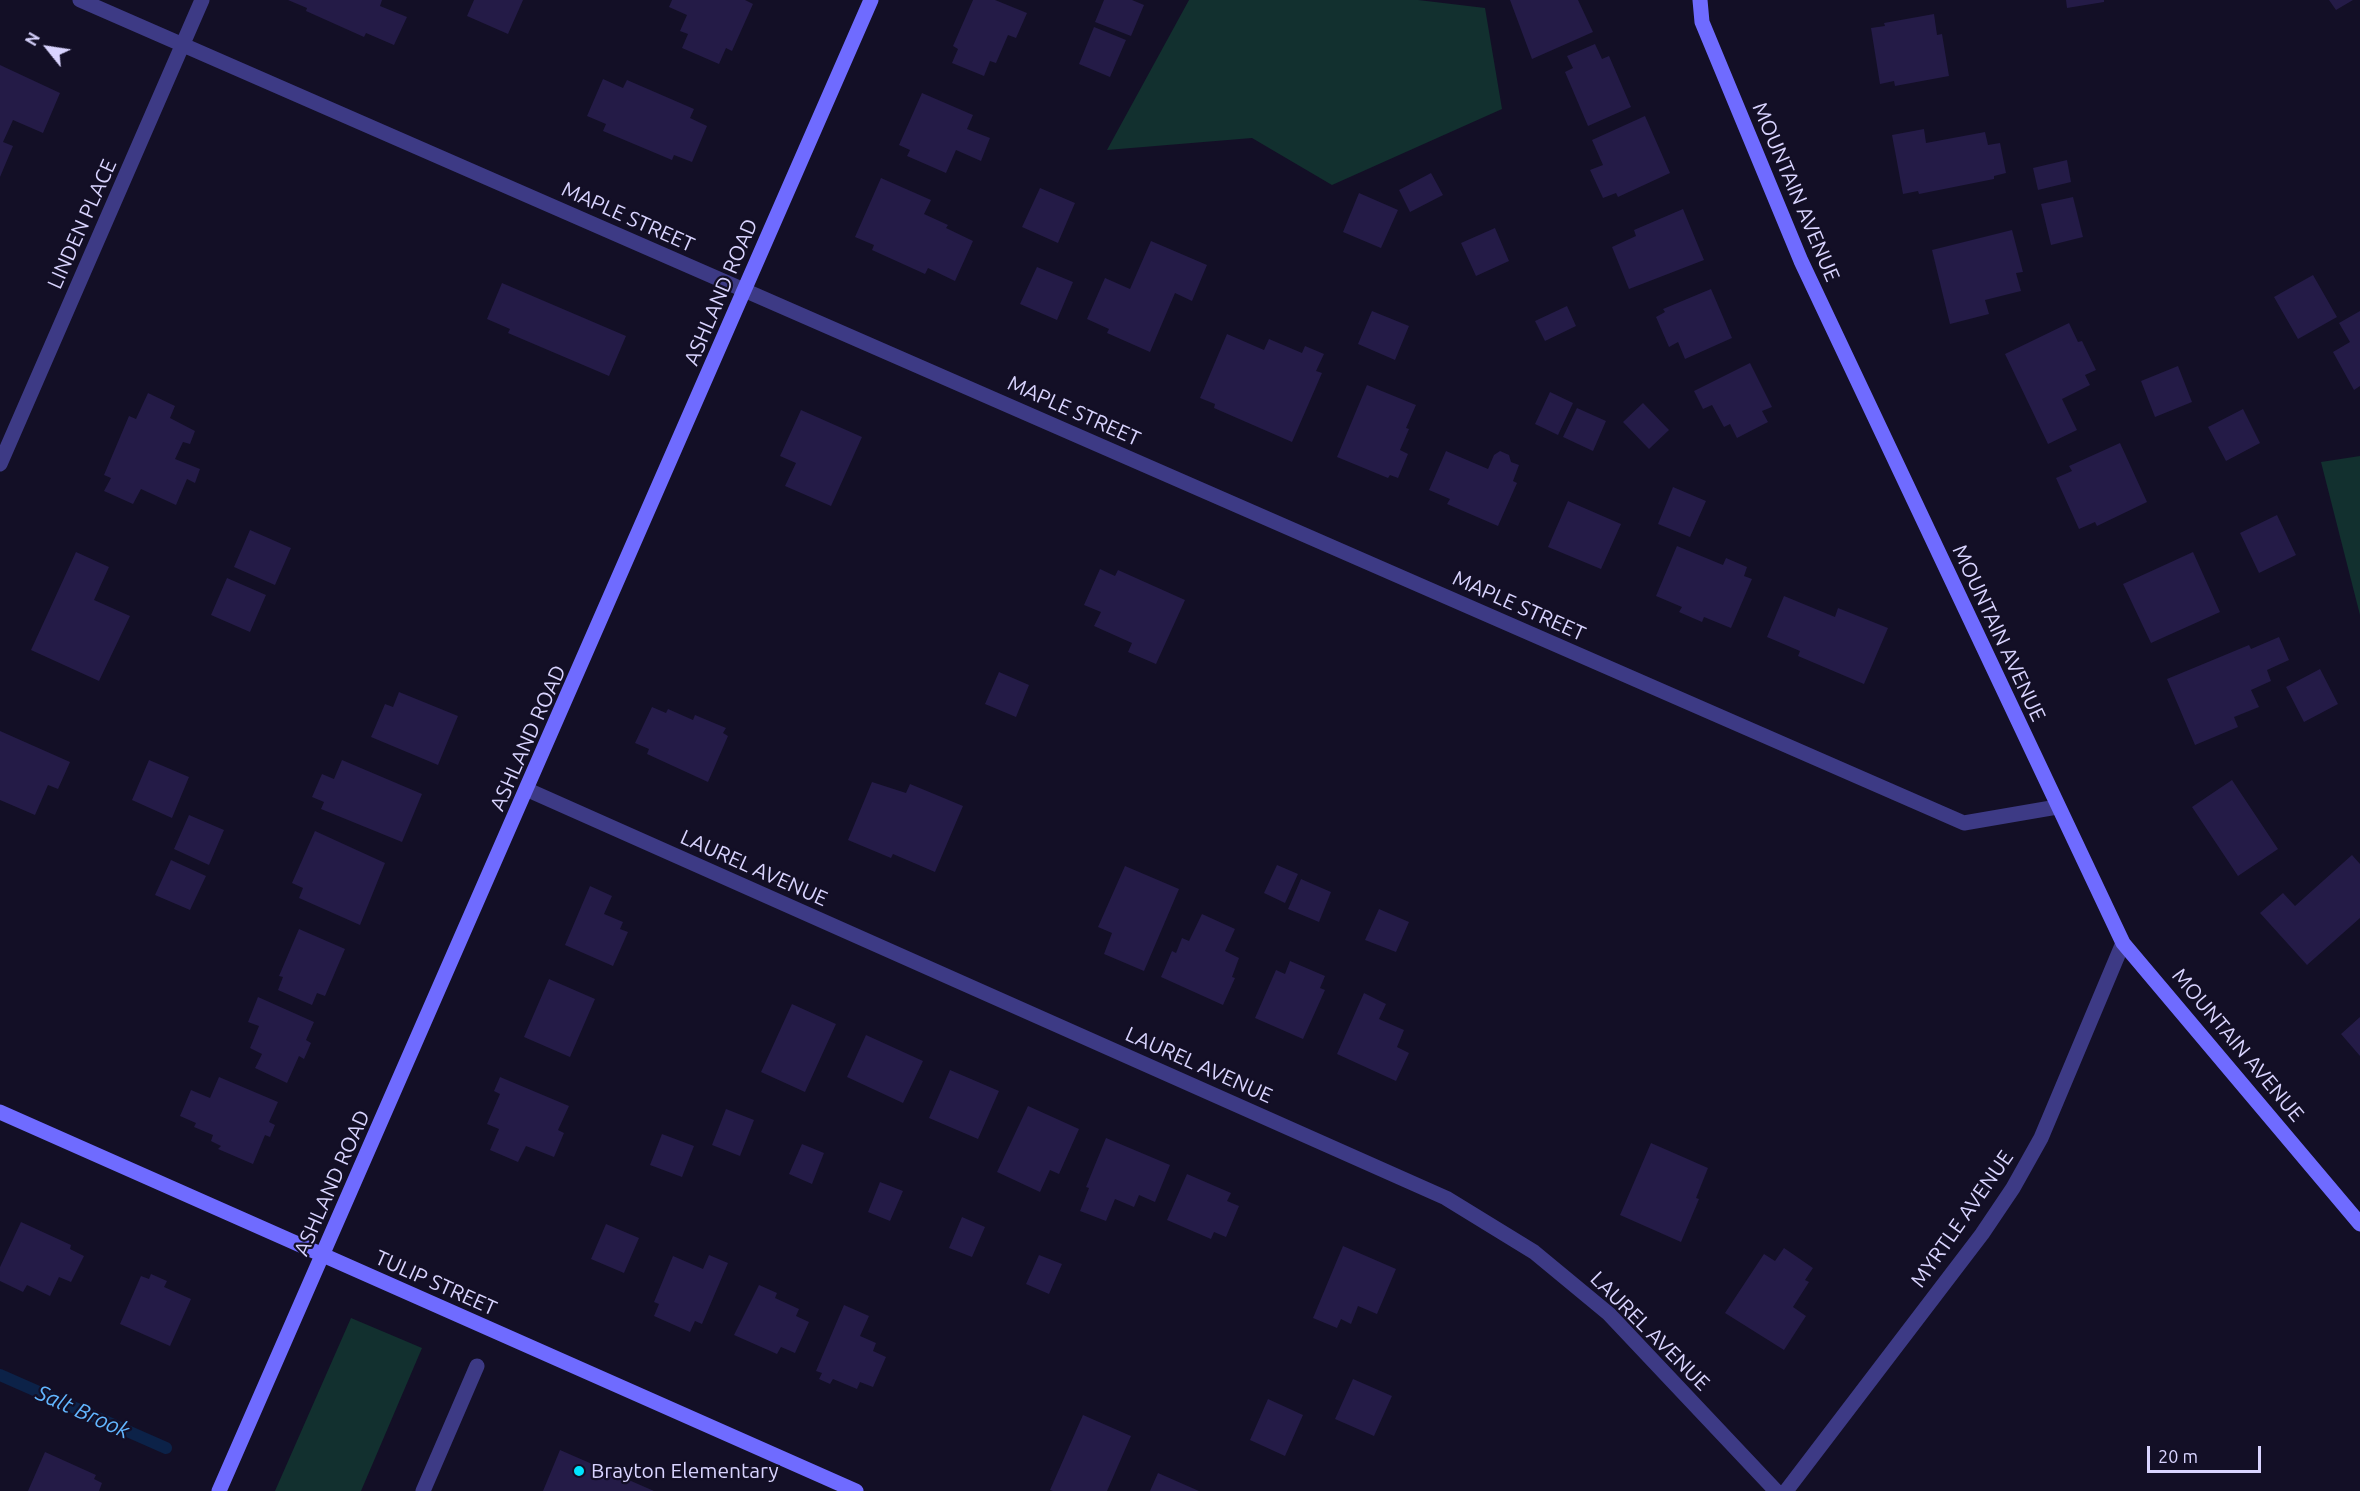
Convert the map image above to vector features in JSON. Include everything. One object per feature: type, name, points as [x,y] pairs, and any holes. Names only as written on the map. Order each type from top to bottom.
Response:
[{"type":"street","name":"MAPLE STREET","points":[[80,0],[1964,823],[2057,807]]},
{"type":"street","name":"LINDEN PLACE","points":[[0,464],[202,0]]},
{"type":"street","name":"ASHLAND ROAD","points":[[219,1491],[528,790],[871,0]]},
{"type":"street","points":[[1692,0],[1702,22]]},
{"type":"street","name":"MOUNTAIN AVENUE","points":[[1700,0],[1702,22],[1801,261],[2123,943],[2360,1224]]},
{"type":"street","name":"LAUREL AVENUE","points":[[528,790],[1446,1198],[1534,1252],[1609,1314],[1776,1491]]},
{"type":"street","name":"MYRTLE AVENUE","points":[[1786,1491],[1982,1234],[2013,1188],[2041,1138],[2123,943]]},
{"type":"street","name":"TULIP STREET","points":[[0,1112],[856,1491]]},
{"type":"street","points":[[423,1491],[477,1366]]},
{"type":"green space","points":[[1189,0],[1418,0],[1485,8],[1502,109],[1332,185],[1252,138],[1107,150]]},
{"type":"green space","points":[[2360,456],[2360,615],[2321,462]]},
{"type":"green space","points":[[351,1318],[422,1348],[361,1491],[275,1491]]},
{"type":"building","points":[[288,0],[382,0],[380,6],[407,17],[394,45],[366,33],[364,37],[306,11],[307,8]]},
{"type":"building","points":[[474,0],[523,0],[508,34],[467,16]]},
{"type":"building","points":[[672,0],[745,0],[753,4],[732,51],[726,48],[719,64],[682,48],[688,34],[680,31],[687,15],[669,7]]},
{"type":"building","points":[[973,0],[995,0],[1027,13],[1016,38],[1008,35],[996,63],[990,61],[984,76],[952,63],[958,49],[953,46]]},
{"type":"building","points":[[1104,0],[1132,0],[1144,5],[1131,36],[1095,22]]},
{"type":"building","points":[[1510,0],[1578,0],[1593,32],[1532,59]]},
{"type":"building","points":[[2066,0],[2104,0],[2104,2],[2067,8]]},
{"type":"building","points":[[2329,0],[2353,0],[2336,10]]},
{"type":"building","points":[[1934,14],[1937,35],[1942,34],[1949,76],[1895,86],[1894,81],[1880,84],[1871,28],[1885,26],[1884,23]]},
{"type":"building","points":[[1094,27],[1126,40],[1110,77],[1079,64]]},
{"type":"building","points":[[1595,44],[1602,59],[1609,56],[1631,107],[1588,126],[1565,72],[1573,68],[1567,56]]},
{"type":"building","points":[[0,65],[60,93],[43,133],[13,120],[3,142],[13,146],[0,177]]},
{"type":"building","points":[[603,79],[623,88],[627,80],[694,109],[690,118],[707,126],[692,162],[674,155],[672,160],[603,131],[606,124],[587,116]]},
{"type":"building","points":[[922,93],[973,115],[967,129],[990,138],[981,161],[956,150],[946,173],[907,156],[910,150],[899,145]]},
{"type":"building","points":[[1645,116],[1670,173],[1618,197],[1616,193],[1603,198],[1590,170],[1603,165],[1592,140]]},
{"type":"building","points":[[1924,129],[1926,143],[1985,132],[1988,145],[2000,143],[2006,173],[1994,176],[1994,179],[1919,194],[1918,191],[1903,194],[1892,135]]},
{"type":"building","points":[[2067,160],[2071,182],[2038,190],[2033,168]]},
{"type":"building","points":[[1431,173],[1443,195],[1410,212],[1399,190]]},
{"type":"building","points":[[881,178],[931,200],[924,214],[948,225],[946,228],[973,241],[955,281],[928,268],[925,274],[872,250],[874,245],[855,237]]},
{"type":"building","points":[[1040,188],[1075,203],[1058,243],[1022,227]]},
{"type":"building","points":[[1359,193],[1398,210],[1381,248],[1343,232]]},
{"type":"building","points":[[2073,197],[2083,237],[2051,245],[2041,204]]},
{"type":"building","points":[[1683,209],[1704,260],[1629,289],[1612,247],[1636,236],[1634,230]]},
{"type":"building","points":[[1495,228],[1509,261],[1476,276],[1461,243]]},
{"type":"building","points":[[2012,230],[2023,272],[2016,273],[2021,291],[1985,300],[1989,314],[1950,324],[1932,250]]},
{"type":"building","points":[[1151,241],[1207,265],[1192,301],[1175,293],[1150,352],[1107,333],[1109,329],[1087,319],[1105,278],[1130,289]]},
{"type":"building","points":[[1037,267],[1073,282],[1057,320],[1020,304]]},
{"type":"building","points":[[2313,275],[2337,317],[2298,339],[2274,297]]},
{"type":"building","points":[[502,283],[626,336],[609,376],[508,333],[510,329],[487,319]]},
{"type":"building","points":[[1711,289],[1732,338],[1685,359],[1678,342],[1669,347],[1656,317],[1665,312],[1663,309]]},
{"type":"building","points":[[1567,306],[1576,326],[1545,341],[1535,321]]},
{"type":"building","points":[[1372,311],[1409,326],[1395,360],[1358,344]]},
{"type":"building","points":[[2360,311],[2360,386],[2354,390],[2333,352],[2350,342],[2339,323]]},
{"type":"building","points":[[2069,323],[2078,342],[2082,341],[2096,370],[2085,375],[2090,385],[2062,399],[2077,430],[2048,444],[2005,354]]},
{"type":"building","points":[[1227,334],[1264,350],[1269,339],[1302,353],[1305,346],[1324,354],[1316,371],[1322,373],[1292,442],[1214,408],[1215,404],[1200,398]]},
{"type":"building","points":[[1750,363],[1772,407],[1762,411],[1768,422],[1737,438],[1730,424],[1724,427],[1712,405],[1703,409],[1694,391]]},
{"type":"building","points":[[2178,366],[2192,402],[2155,417],[2141,381]]},
{"type":"building","points":[[1367,385],[1416,405],[1400,450],[1408,454],[1398,478],[1390,475],[1388,478],[1337,457]]},
{"type":"building","points":[[1550,392],[1573,403],[1558,435],[1535,424]]},
{"type":"building","points":[[148,393],[175,406],[170,418],[195,431],[190,444],[183,442],[175,459],[200,469],[195,483],[187,479],[176,505],[141,489],[133,504],[104,491],[111,478],[104,475],[129,416],[136,419]]},
{"type":"building","points":[[1643,403],[1669,430],[1649,449],[1623,422]]},
{"type":"building","points":[[1577,408],[1606,421],[1593,451],[1563,437]]},
{"type":"building","points":[[2243,409],[2260,443],[2226,461],[2208,427]]},
{"type":"building","points":[[801,410],[862,437],[831,506],[785,486],[796,463],[780,456]]},
{"type":"building","points":[[2120,443],[2147,502],[2097,526],[2095,522],[2079,529],[2056,478],[2072,471],[2069,466]]},
{"type":"building","points":[[1446,451],[1488,469],[1494,455],[1500,451],[1509,455],[1511,462],[1519,465],[1513,481],[1517,483],[1498,526],[1447,504],[1450,499],[1429,490]]},
{"type":"building","points":[[1673,487],[1706,501],[1690,537],[1658,524]]},
{"type":"building","points":[[1568,501],[1621,524],[1601,569],[1548,547]]},
{"type":"building","points":[[2277,515],[2296,555],[2259,573],[2240,533]]},
{"type":"building","points":[[250,530],[291,548],[275,585],[234,567]]},
{"type":"building","points":[[1677,546],[1723,565],[1726,558],[1747,567],[1744,576],[1752,579],[1731,628],[1704,617],[1702,622],[1679,612],[1682,607],[1656,596]]},
{"type":"building","points":[[76,552],[109,567],[94,600],[130,616],[99,681],[31,650]]},
{"type":"building","points":[[2193,552],[2220,612],[2151,643],[2123,584]]},
{"type":"building","points":[[1100,569],[1115,576],[1118,570],[1185,600],[1156,664],[1128,652],[1132,643],[1094,626],[1101,612],[1084,605]]},
{"type":"building","points":[[227,578],[266,595],[250,632],[211,615]]},
{"type":"building","points":[[1784,596],[1835,617],[1838,608],[1888,628],[1864,684],[1798,656],[1800,651],[1767,637]]},
{"type":"building","points":[[2279,637],[2289,660],[2267,670],[2271,681],[2251,690],[2259,707],[2234,717],[2238,727],[2195,745],[2167,679],[2249,645],[2251,649]]},
{"type":"building","points":[[2320,669],[2338,704],[2304,722],[2286,687]]},
{"type":"building","points":[[999,672],[1029,685],[1016,717],[985,704]]},
{"type":"building","points":[[399,692],[458,716],[438,765],[371,737],[385,704],[393,707]]},
{"type":"building","points":[[652,707],[666,713],[668,709],[693,720],[695,715],[726,728],[723,733],[728,736],[708,782],[647,754],[649,749],[635,743]]},
{"type":"building","points":[[0,731],[70,762],[58,789],[48,785],[35,815],[0,800]]},
{"type":"building","points":[[149,760],[189,777],[172,818],[132,800]]},
{"type":"building","points":[[342,760],[422,794],[402,842],[321,809],[324,802],[312,797],[322,774],[334,779]]},
{"type":"building","points":[[2232,780],[2278,849],[2238,876],[2192,807]]},
{"type":"building","points":[[872,782],[906,793],[910,784],[963,806],[935,872],[893,854],[891,858],[848,840]]},
{"type":"building","points":[[189,815],[224,830],[209,865],[174,849]]},
{"type":"building","points":[[315,831],[385,863],[360,925],[299,898],[303,888],[292,883]]},
{"type":"building","points":[[2352,855],[2360,864],[2360,918],[2307,965],[2260,913],[2283,893],[2295,906]]},
{"type":"building","points":[[171,860],[206,876],[190,910],[155,895]]},
{"type":"building","points":[[1277,865],[1298,874],[1285,903],[1264,893]]},
{"type":"building","points":[[1125,866],[1179,889],[1144,971],[1104,954],[1112,933],[1098,927]]},
{"type":"building","points":[[1301,879],[1331,892],[1319,922],[1288,909]]},
{"type":"building","points":[[590,886],[612,896],[604,914],[623,922],[620,929],[628,932],[613,966],[565,945]]},
{"type":"building","points":[[1379,909],[1409,922],[1396,952],[1365,940]]},
{"type":"building","points":[[1202,914],[1235,929],[1225,951],[1239,958],[1232,977],[1235,978],[1223,1005],[1161,977],[1172,951],[1176,953],[1182,938],[1189,941]]},
{"type":"building","points":[[299,929],[345,949],[325,996],[317,993],[312,1005],[278,990],[283,977],[279,976]]},
{"type":"building","points":[[1290,961],[1325,976],[1320,988],[1325,990],[1303,1039],[1255,1018],[1276,970],[1285,974]]},
{"type":"building","points":[[549,979],[595,999],[570,1057],[524,1037]]},
{"type":"building","points":[[1364,993],[1386,1004],[1379,1019],[1404,1030],[1397,1047],[1409,1053],[1396,1081],[1337,1054]]},
{"type":"building","points":[[258,997],[314,1022],[306,1040],[311,1043],[304,1059],[299,1056],[287,1083],[255,1068],[262,1054],[250,1048],[259,1026],[248,1022]]},
{"type":"building","points":[[792,1004],[836,1024],[805,1092],[761,1072]]},
{"type":"building","points":[[2360,1017],[2360,1056],[2341,1034]]},
{"type":"building","points":[[866,1035],[923,1061],[903,1103],[847,1077]]},
{"type":"building","points":[[950,1070],[999,1091],[978,1139],[929,1118]]},
{"type":"building","points":[[219,1077],[278,1102],[269,1122],[275,1125],[270,1137],[265,1135],[253,1164],[218,1149],[221,1146],[211,1141],[213,1135],[194,1127],[196,1123],[180,1116],[191,1090],[210,1098]]},
{"type":"building","points":[[500,1077],[569,1106],[558,1130],[564,1133],[554,1157],[526,1146],[518,1162],[490,1150],[499,1129],[487,1124],[500,1094],[494,1091]]},
{"type":"building","points":[[1028,1106],[1079,1129],[1059,1174],[1050,1170],[1040,1192],[997,1172]]},
{"type":"building","points":[[726,1109],[754,1120],[740,1156],[712,1145]]},
{"type":"building","points":[[662,1134],[694,1146],[682,1177],[650,1165]]},
{"type":"building","points":[[1106,1138],[1170,1165],[1155,1202],[1139,1195],[1134,1207],[1115,1199],[1106,1221],[1080,1211],[1089,1188],[1086,1187]]},
{"type":"building","points":[[1651,1143],[1708,1168],[1696,1198],[1699,1199],[1681,1242],[1620,1215]]},
{"type":"building","points":[[802,1144],[824,1153],[812,1184],[789,1174]]},
{"type":"building","points":[[1187,1174],[1231,1193],[1227,1201],[1239,1206],[1226,1237],[1214,1232],[1211,1239],[1167,1220]]},
{"type":"building","points":[[880,1182],[903,1191],[890,1221],[868,1212]]},
{"type":"building","points":[[962,1217],[985,1227],[972,1257],[949,1248]]},
{"type":"building","points":[[21,1222],[71,1245],[70,1249],[84,1256],[71,1282],[59,1277],[50,1296],[27,1285],[23,1292],[0,1281],[0,1267]]},
{"type":"building","points":[[606,1224],[639,1238],[624,1273],[591,1259]]},
{"type":"building","points":[[1343,1246],[1396,1269],[1377,1314],[1358,1306],[1351,1324],[1341,1319],[1337,1328],[1313,1318]]},
{"type":"building","points":[[1784,1248],[1813,1268],[1805,1280],[1809,1282],[1793,1307],[1806,1316],[1784,1350],[1725,1313],[1764,1254],[1775,1261]]},
{"type":"building","points":[[709,1255],[728,1263],[702,1324],[695,1321],[690,1332],[654,1316],[659,1304],[654,1302],[673,1256],[703,1269]]},
{"type":"building","points":[[1039,1255],[1062,1264],[1049,1294],[1026,1284]]},
{"type":"building","points":[[151,1274],[167,1281],[164,1287],[191,1299],[170,1346],[120,1324],[141,1276],[149,1279]]},
{"type":"building","points":[[759,1285],[777,1293],[775,1298],[799,1309],[796,1316],[809,1322],[795,1353],[781,1347],[777,1354],[734,1335]]},
{"type":"building","points":[[844,1305],[869,1316],[860,1336],[876,1343],[873,1351],[886,1357],[873,1387],[860,1382],[857,1389],[833,1379],[830,1384],[819,1379],[822,1373],[816,1371]]},
{"type":"building","points":[[1353,1379],[1392,1396],[1374,1436],[1335,1419]]},
{"type":"building","points":[[1268,1399],[1303,1415],[1285,1456],[1250,1440]]},
{"type":"building","points":[[1083,1415],[1131,1436],[1107,1491],[1050,1490]]},
{"type":"building","name":"Brayton Elementary","points":[[560,1450],[654,1491],[543,1491]]},
{"type":"building","points":[[45,1452],[96,1475],[94,1479],[102,1483],[99,1491],[28,1491]]},
{"type":"building","points":[[1158,1473],[1199,1491],[1150,1491]]},
{"type":"waterway","name":"Salt Brook","points":[[0,1375],[166,1448]]},
{"type":"place","name":"Brayton Elementary","points":[[579,1471]]}]
